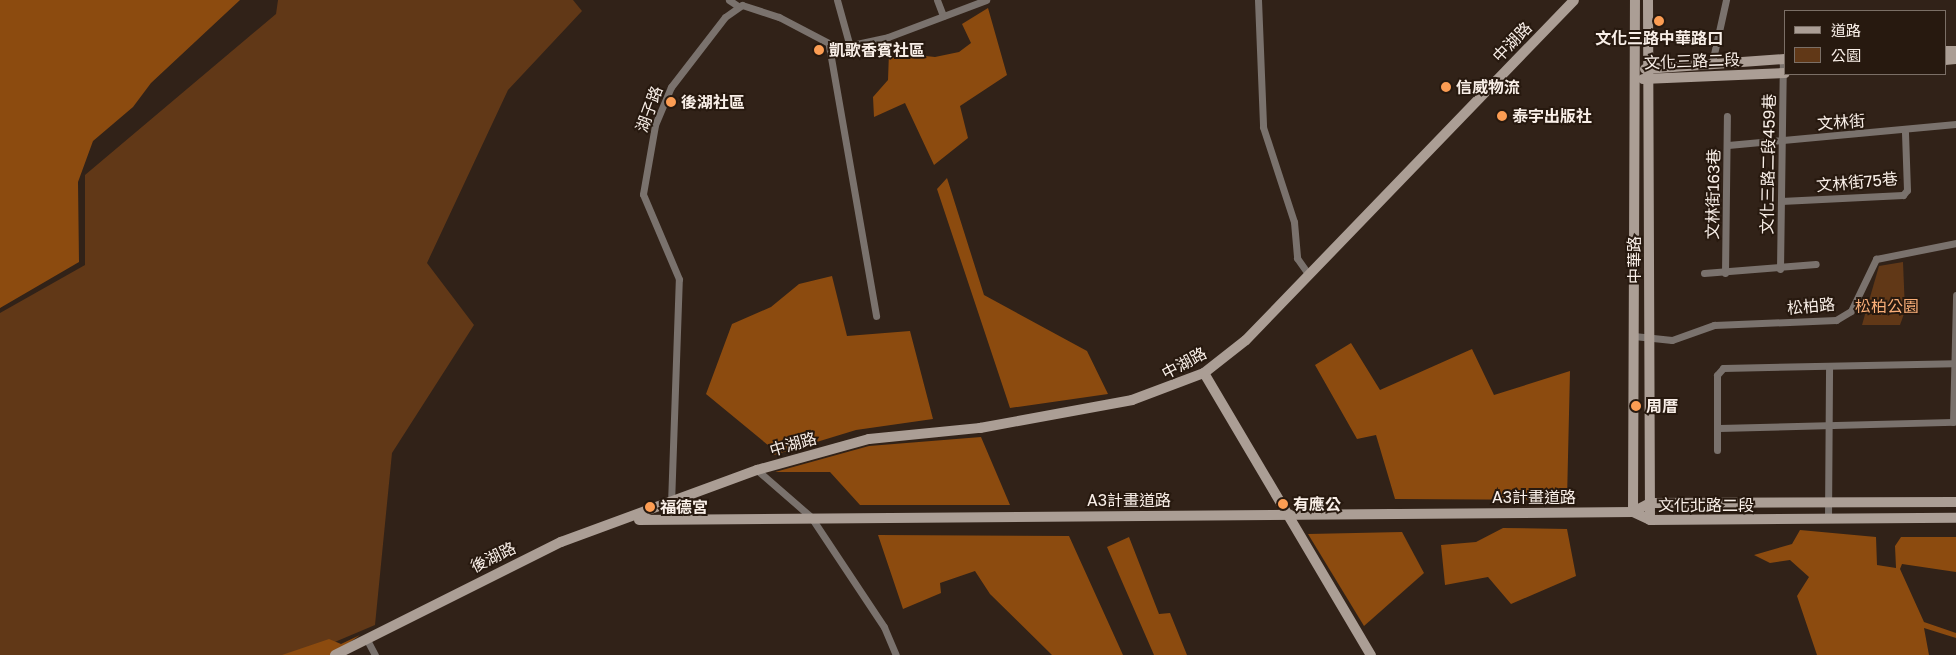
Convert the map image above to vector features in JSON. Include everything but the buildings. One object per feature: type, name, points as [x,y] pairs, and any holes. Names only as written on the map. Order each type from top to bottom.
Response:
[{"type":"street","points":[[729,0],[738,6],[763,10],[829,46],[850,47],[986,0]]},
{"type":"street","points":[[837,0],[850,47]]},
{"type":"street","points":[[937,0],[943,16]]},
{"type":"street","points":[[1258,0],[1263,127],[1294,222],[1297,258],[1308,274]]},
{"type":"street","name":"中湖路","points":[[671,504],[757,470],[869,439],[980,428],[1132,400],[1204,373],[1246,340],[1574,0]]},
{"type":"street","name":"中華路","points":[[1633,512],[1635,0]]},
{"type":"street","name":"中華路","points":[[1648,0],[1650,520]]},
{"type":"street","points":[[1712,63],[1726,0]]},
{"type":"street","name":"湖子路","points":[[671,504],[679,279],[645,204],[644,172],[655,125],[671,87],[703,43],[738,6]]},
{"type":"street","points":[[829,46],[876,316]]},
{"type":"street","name":"文化三路二段","points":[[1634,78],[1648,66],[1784,59]]},
{"type":"street","name":"文化三路二段459巷","points":[[1780,269],[1784,59]]},
{"type":"street","name":"文化三路二段","points":[[1634,78],[1649,80],[1784,73]]},
{"type":"street","name":"文林街163巷","points":[[1725,273],[1727,116]]},
{"type":"street","name":"文林街","points":[[1728,145],[1783,139],[1904,132],[1956,124]]},
{"type":"street","name":"文林街75巷","points":[[1781,201],[1905,194],[1904,132]]},
{"type":"street","name":"松柏路","points":[[1634,336],[1672,340],[1714,326],[1836,320],[1851,311],[1876,258],[1956,243]]},
{"type":"street","points":[[1704,273],[1780,269],[1816,264]]},
{"type":"street","points":[[1718,428],[1950,424],[1954,420],[1956,295]]},
{"type":"street","points":[[1717,450],[1717,375],[1723,368],[1954,363]]},
{"type":"street","points":[[1828,519],[1829,366]]},
{"type":"street","points":[[1204,373],[1371,655]]},
{"type":"street","points":[[757,470],[811,517],[884,627],[896,655]]},
{"type":"street","name":"文化北路二段","points":[[1633,512],[1650,503],[1956,502]]},
{"type":"street","name":"後湖路","points":[[335,655],[561,542],[625,522],[671,504]]},
{"type":"street","name":"文化北路二段","points":[[1633,512],[1650,520],[1956,518]]},
{"type":"street","name":"A3計畫道路","points":[[625,522],[811,517],[1633,512]]},
{"type":"street","points":[[366,638],[375,655]]},
{"type":"green space","points":[[278,0],[573,0],[582,11],[508,90],[427,263],[474,325],[392,453],[375,625],[304,655],[0,655],[0,313],[85,265],[85,175],[276,14]]},
{"type":"green space","name":"松柏公園","points":[[1903,262],[1905,311],[1900,325],[1862,325],[1879,266]]},
{"type":"shaded area","points":[[0,0],[240,0],[151,83],[133,107],[93,141],[78,182],[79,262],[0,308]]},
{"type":"shaded area","points":[[988,8],[1007,75],[960,106],[968,138],[934,165],[905,103],[874,117],[873,97],[888,80],[889,52],[935,57],[959,52],[971,43],[962,24]]},
{"type":"shaded area","points":[[947,178],[984,295],[1087,351],[1108,394],[1010,408],[937,189]]},
{"type":"shaded area","points":[[832,276],[847,336],[910,331],[933,419],[856,430],[774,455],[769,446],[706,394],[732,324],[771,307],[799,284]]},
{"type":"shaded area","points":[[1351,343],[1380,390],[1472,349],[1494,395],[1570,371],[1567,500],[1395,499],[1376,435],[1357,439],[1315,365]]},
{"type":"shaded area","points":[[981,437],[1010,505],[860,505],[830,472],[775,472],[869,446]]},
{"type":"shaded area","points":[[1503,528],[1567,529],[1576,576],[1511,604],[1488,577],[1445,585],[1441,545],[1476,542]]},
{"type":"shaded area","points":[[1800,530],[1876,537],[1877,565],[1896,568],[1895,546],[1901,537],[1956,537],[1956,572],[1902,564],[1900,569],[1924,622],[1956,633],[1956,638],[1924,628],[1929,655],[1817,655],[1797,596],[1809,577],[1790,560],[1770,563],[1754,555],[1792,544]]},
{"type":"shaded area","points":[[1402,532],[1424,573],[1364,626],[1308,534]]},
{"type":"shaded area","points":[[878,535],[1069,536],[1123,655],[1052,655],[990,594],[975,571],[940,583],[941,593],[903,609]]},
{"type":"shaded area","points":[[1129,537],[1159,614],[1170,613],[1187,655],[1154,655],[1107,547]]},
{"type":"shaded area","points":[[360,635],[332,655],[282,655],[329,639],[341,644]]},
{"type":"place","name":"文化三路中華路口","points":[[1659,21]]},
{"type":"place","name":"凱歌香賓社區","points":[[819,50]]},
{"type":"place","name":"信威物流","points":[[1446,87]]},
{"type":"place","name":"後湖社區","points":[[671,102]]},
{"type":"place","name":"泰宇出版社","points":[[1502,116]]},
{"type":"place","name":"周厝","points":[[1636,406]]},
{"type":"place","name":"有應公","points":[[1283,504]]},
{"type":"place","name":"福德宮","points":[[650,507]]}]
